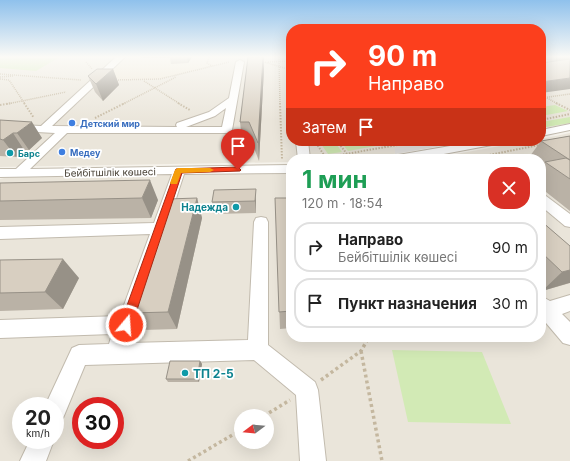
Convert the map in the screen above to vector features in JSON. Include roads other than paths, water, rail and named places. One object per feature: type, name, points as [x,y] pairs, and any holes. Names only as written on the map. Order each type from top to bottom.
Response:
[{"type":"street","points":[[42,130],[99,79]]},
{"type":"street","points":[[0,127],[42,130],[227,130],[235,79]]},
{"type":"street","points":[[153,130],[180,126],[202,118],[232,100]]},
{"type":"street","points":[[546,132],[570,127]]},
{"type":"street","points":[[19,173],[68,130]]},
{"type":"street","points":[[427,154],[470,146]]},
{"type":"street","name":"Бейбітшілік көшесі","points":[[0,173],[178,170],[285,165]]},
{"type":"street","points":[[115,353],[126,325],[178,170]]},
{"type":"street","points":[[546,203],[570,222]]},
{"type":"street","points":[[258,350],[261,222]]},
{"type":"street","points":[[0,233],[158,228]]},
{"type":"street","points":[[546,307],[570,303]]},
{"type":"street","points":[[546,309],[570,336]]},
{"type":"street","points":[[0,329],[126,325]]},
{"type":"street","points":[[61,397],[79,355],[258,350],[307,390],[313,461]]},
{"type":"street","points":[[33,461],[38,449]]},
{"type":"place","name":"Детский мир","points":[[72,123]]},
{"type":"place","name":"Медеу","points":[[62,152]]},
{"type":"place","name":"Барс","points":[[10,153]]},
{"type":"place","name":"Надежда","points":[[236,207]]},
{"type":"place","name":"ТП 2-5","points":[[185,373]]}]
